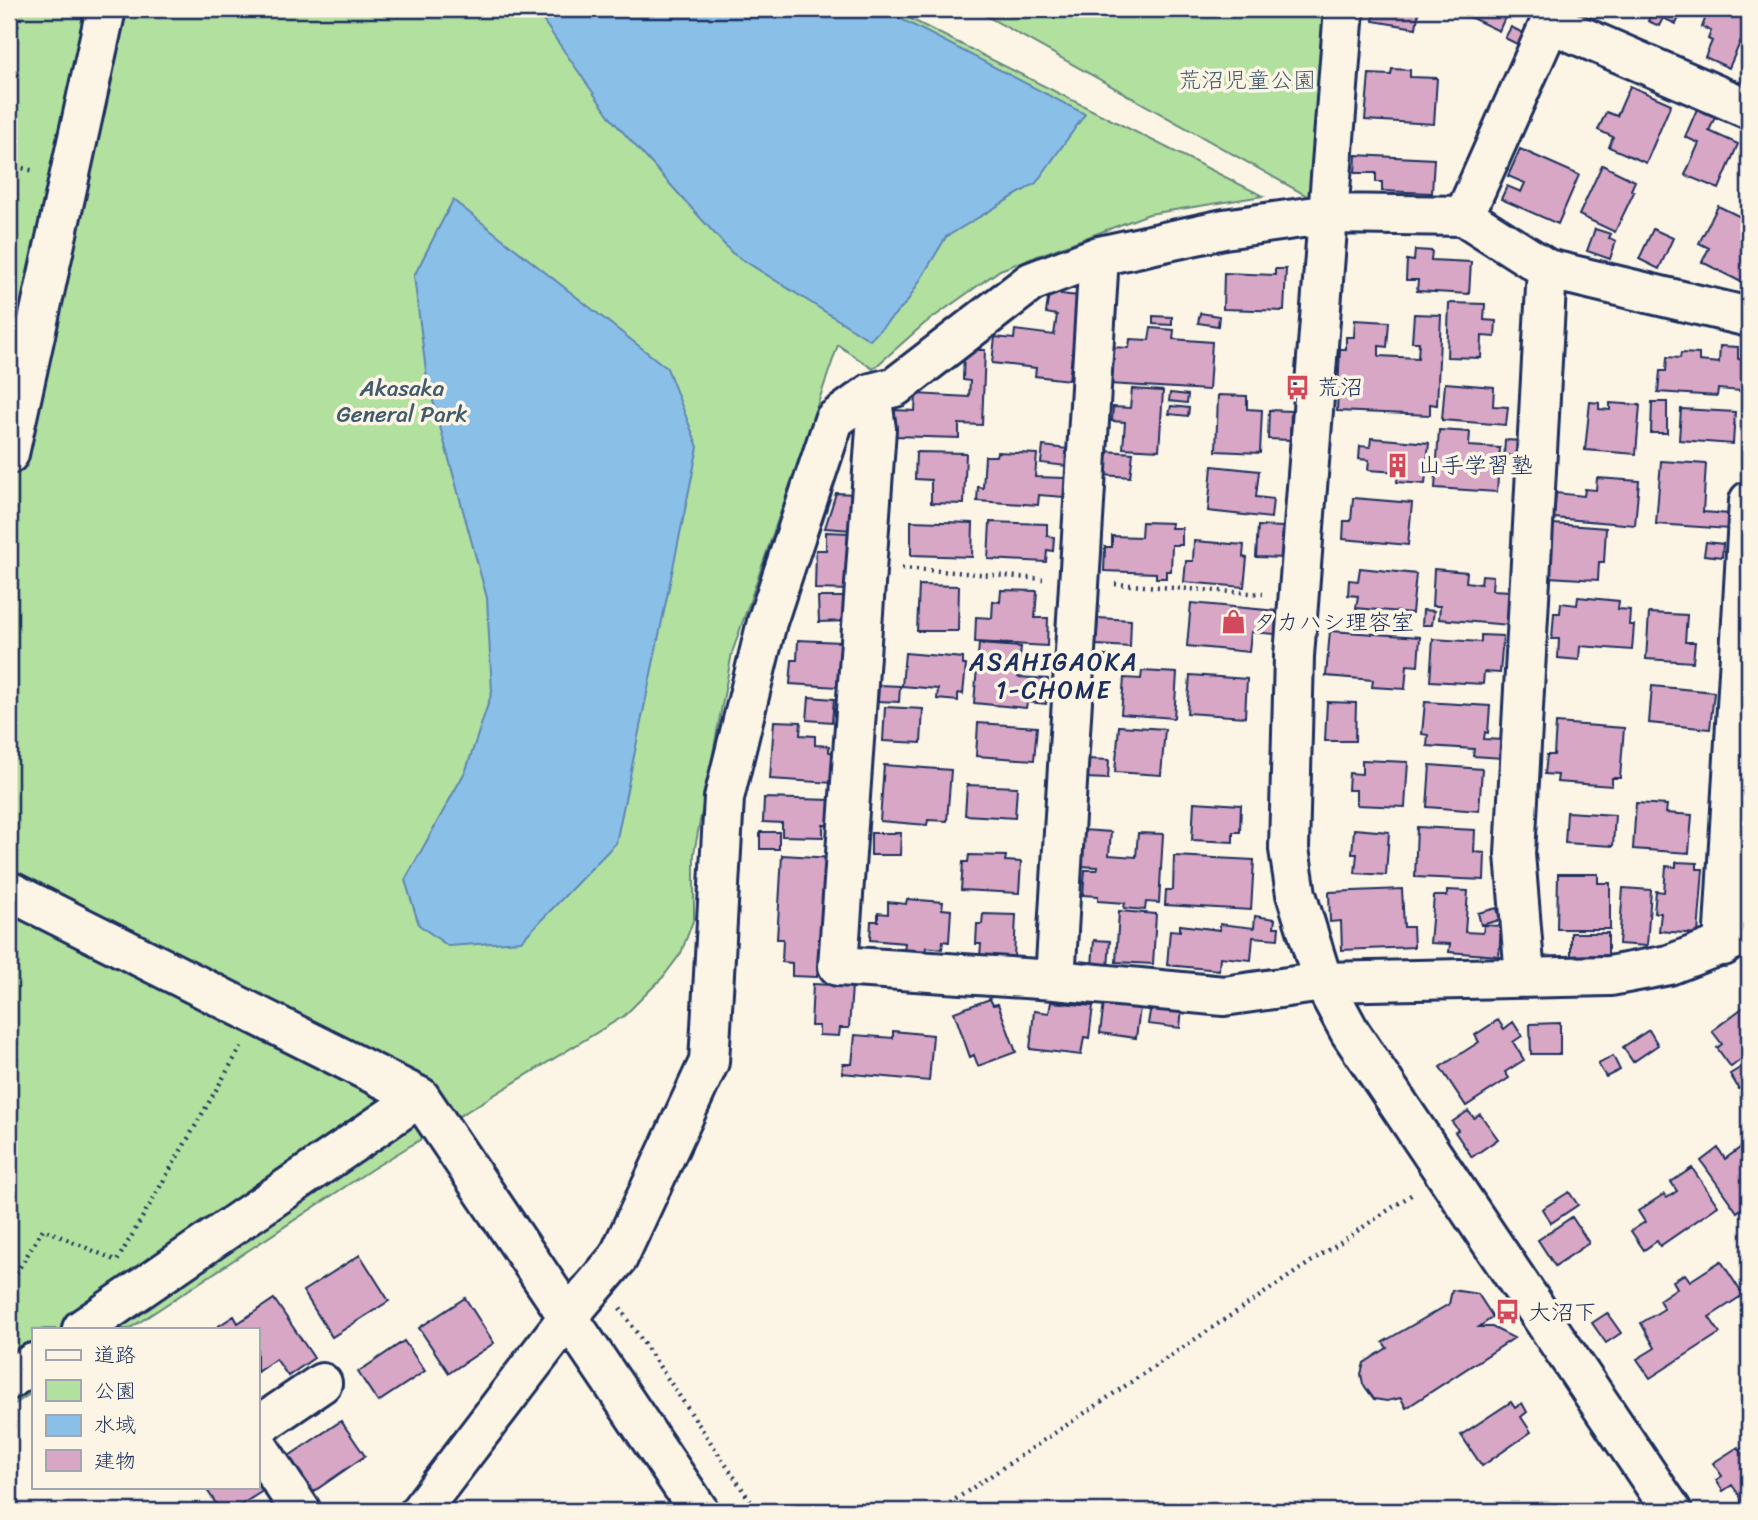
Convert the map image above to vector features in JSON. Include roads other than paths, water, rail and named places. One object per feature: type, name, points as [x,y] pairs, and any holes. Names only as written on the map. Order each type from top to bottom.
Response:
[{"type":"street","points":[[9,454],[106,9]]},
{"type":"street","points":[[1344,9],[1294,656],[1289,849],[1296,894],[1322,982],[1350,1032],[1672,1511]]},
{"type":"street","points":[[1464,216],[1550,23],[1749,109]]},
{"type":"street","points":[[420,1511],[568,1317],[618,1258],[709,1062],[724,798],[767,622],[834,421],[871,393],[895,387],[1031,282],[1099,256],[1224,229],[1329,214],[1464,216],[1547,269],[1749,317]]},
{"type":"street","points":[[1055,980],[1099,256]]},
{"type":"street","points":[[1525,977],[1515,854],[1547,269]]},
{"type":"street","points":[[871,393],[876,429],[838,966],[1055,980],[1224,996],[1322,982],[1609,975],[1669,965],[1736,940],[1749,501]]},
{"type":"street","points":[[9,891],[420,1097],[699,1511]]},
{"type":"street","points":[[83,1328],[420,1097]]},
{"type":"street","points":[[9,1380],[32,1364]]},
{"type":"street","points":[[259,1426],[322,1383]]},
{"type":"street","points":[[259,1448],[302,1511]]},
{"type":"water","points":[[535,9],[882,9],[1085,114],[1036,183],[946,237],[907,302],[870,340],[732,253],[612,120]]},
{"type":"water","points":[[453,200],[667,368],[698,447],[616,843],[521,941],[448,946],[419,925],[405,880],[466,770],[492,692],[487,598],[427,379],[414,276]]},
{"type":"place","name":"荒沼","points":[[1297,387]]},
{"type":"place","name":"山手学習塾","points":[[1398,465]]},
{"type":"place","name":"タカハシ理容室","points":[[1233,622]]},
{"type":"place","name":"大沼下","points":[[1508,1312]]},
{"type":"district","name":"ASAHIGAOKA 1-CHOME","points":[[1054,676]]},
{"type":"park label","name":"荒沼児童公園","points":[[1247,80]]},
{"type":"park label","name":"Akasaka General Park","points":[[402,401]]}]
